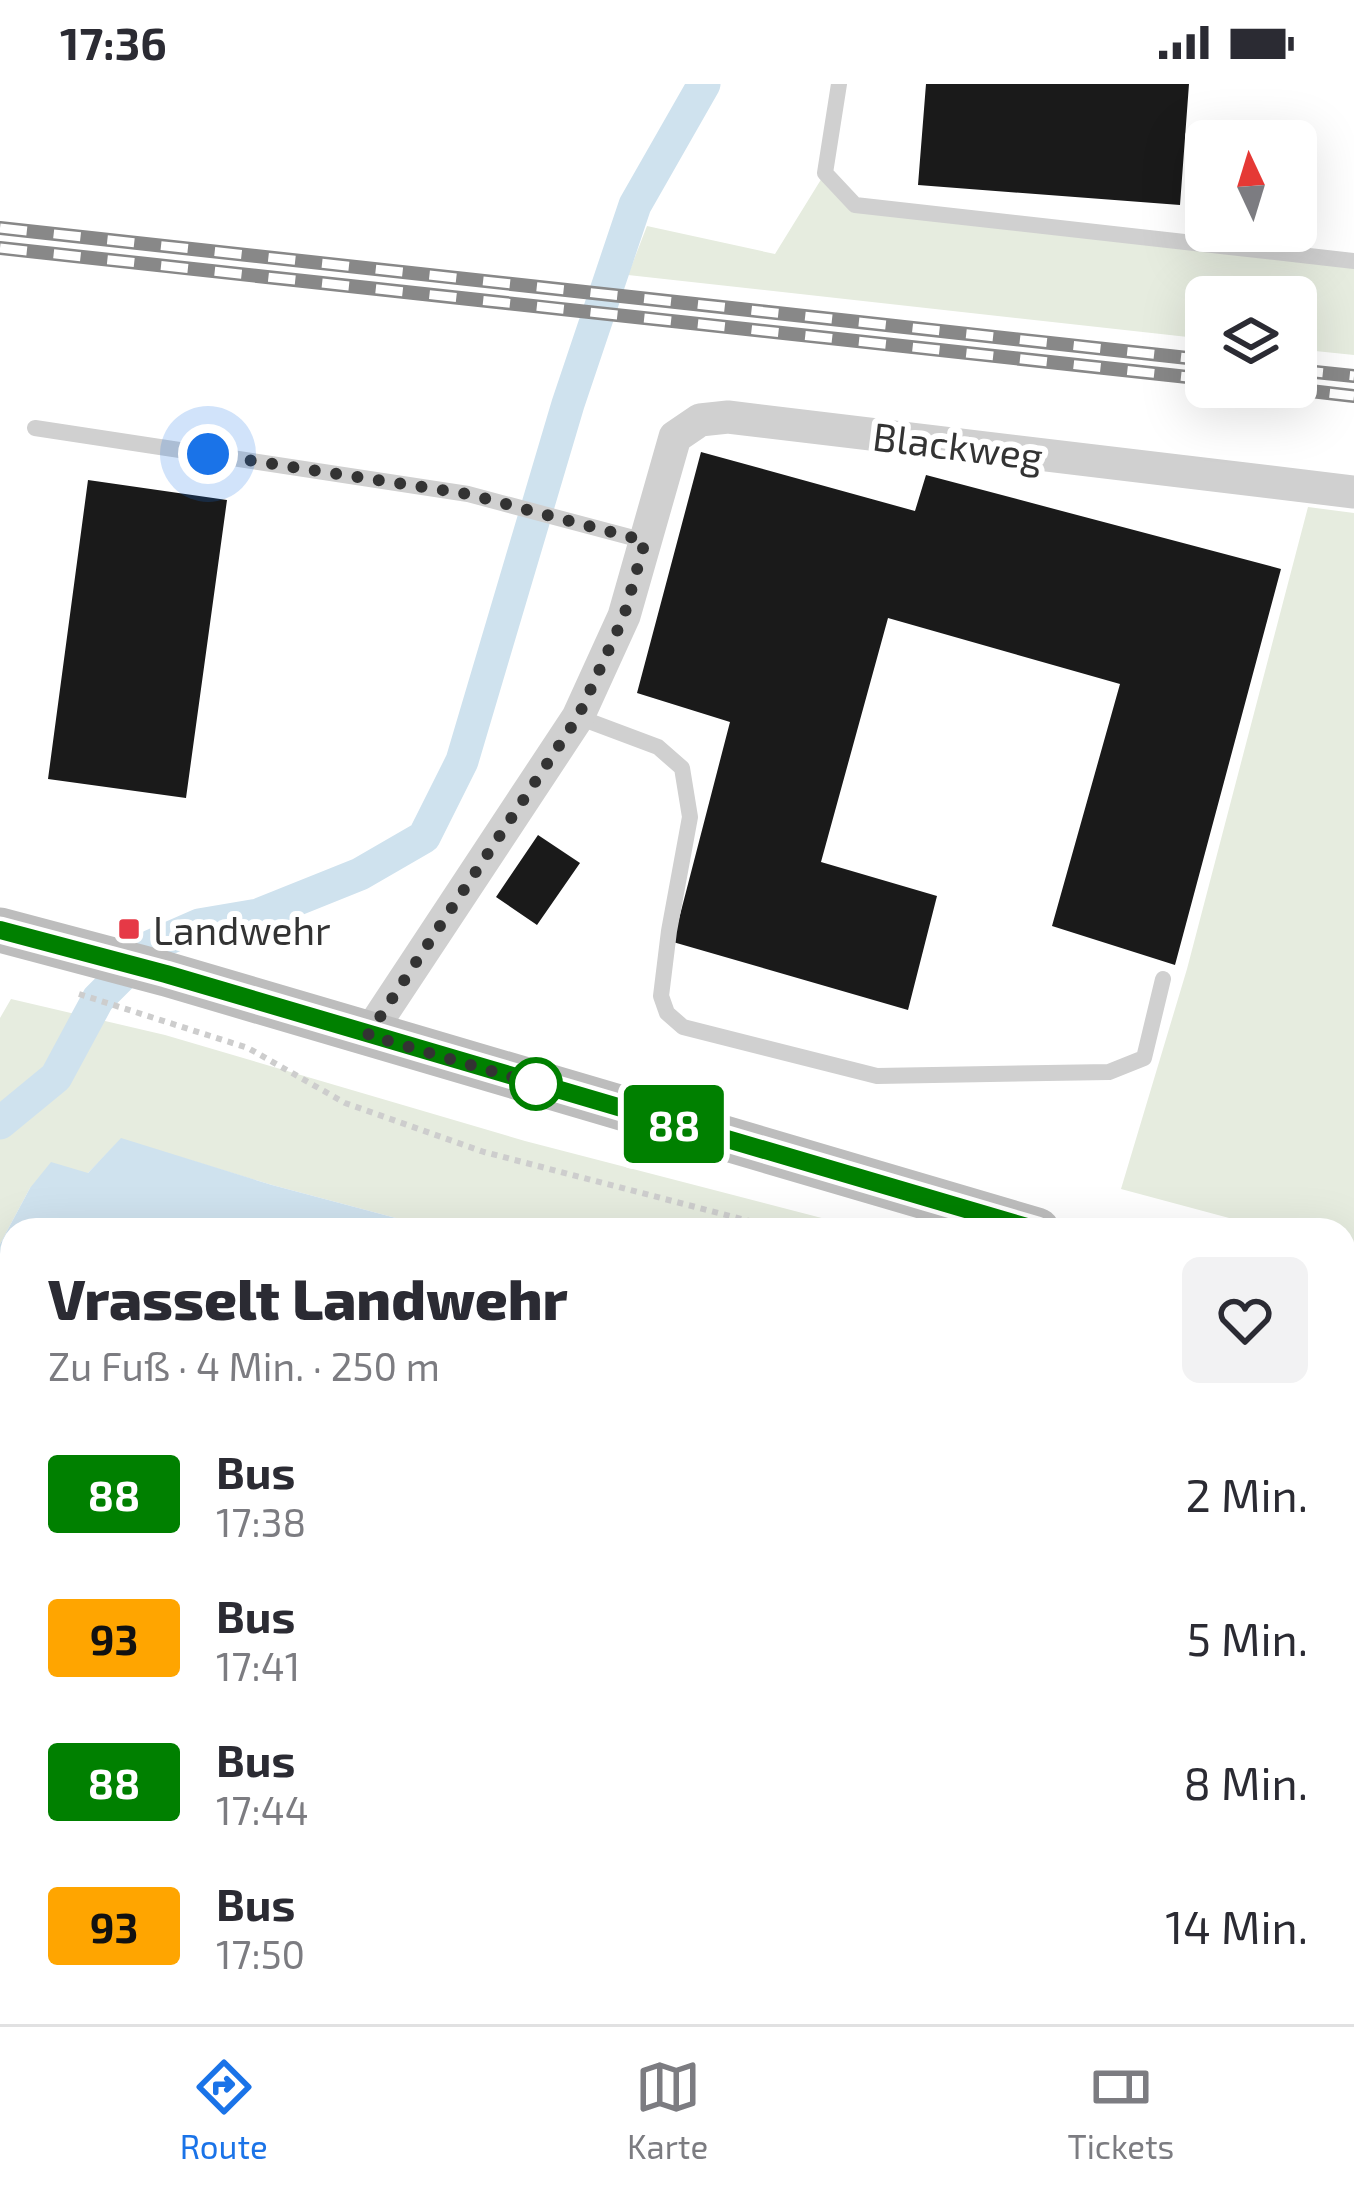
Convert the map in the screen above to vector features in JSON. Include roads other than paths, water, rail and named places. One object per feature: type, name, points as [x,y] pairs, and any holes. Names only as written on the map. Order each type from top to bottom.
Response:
[{"type":"main road","points":[[0,930],[95,955],[160,995],[368,1035],[996,1218]]},
{"type":"street","name":"Blackweg","points":[[368,1035],[578,717],[624,616],[675,437],[700,420],[728,417],[1354,492]]},
{"type":"lane","points":[[839,84],[825,173],[855,205],[1354,261]]},
{"type":"lane","points":[[35,428],[493,499],[645,541]]},
{"type":"lane","points":[[578,717],[658,747],[682,768],[690,817],[662,996],[667,1013],[683,1027],[877,1076],[1108,1072],[1144,1058],[1163,979]]},
{"type":"water","points":[[121,1138],[396,1218],[14,1218],[51,1162],[88,1173]]},
{"type":"waterway","points":[[0,1123],[56,1077],[98,999],[151,946],[199,925],[258,915],[360,874],[424,837],[462,761],[568,404],[635,205],[704,84]]},
{"type":"railway","points":[[0,228],[1185,358]]},
{"type":"railway","points":[[0,248],[1185,377]]},
{"type":"railway","points":[[1317,372],[1354,376]]},
{"type":"railway","points":[[1317,392],[1354,396]]},
{"type":"place","name":"Landwehr","points":[[129,929]]}]
